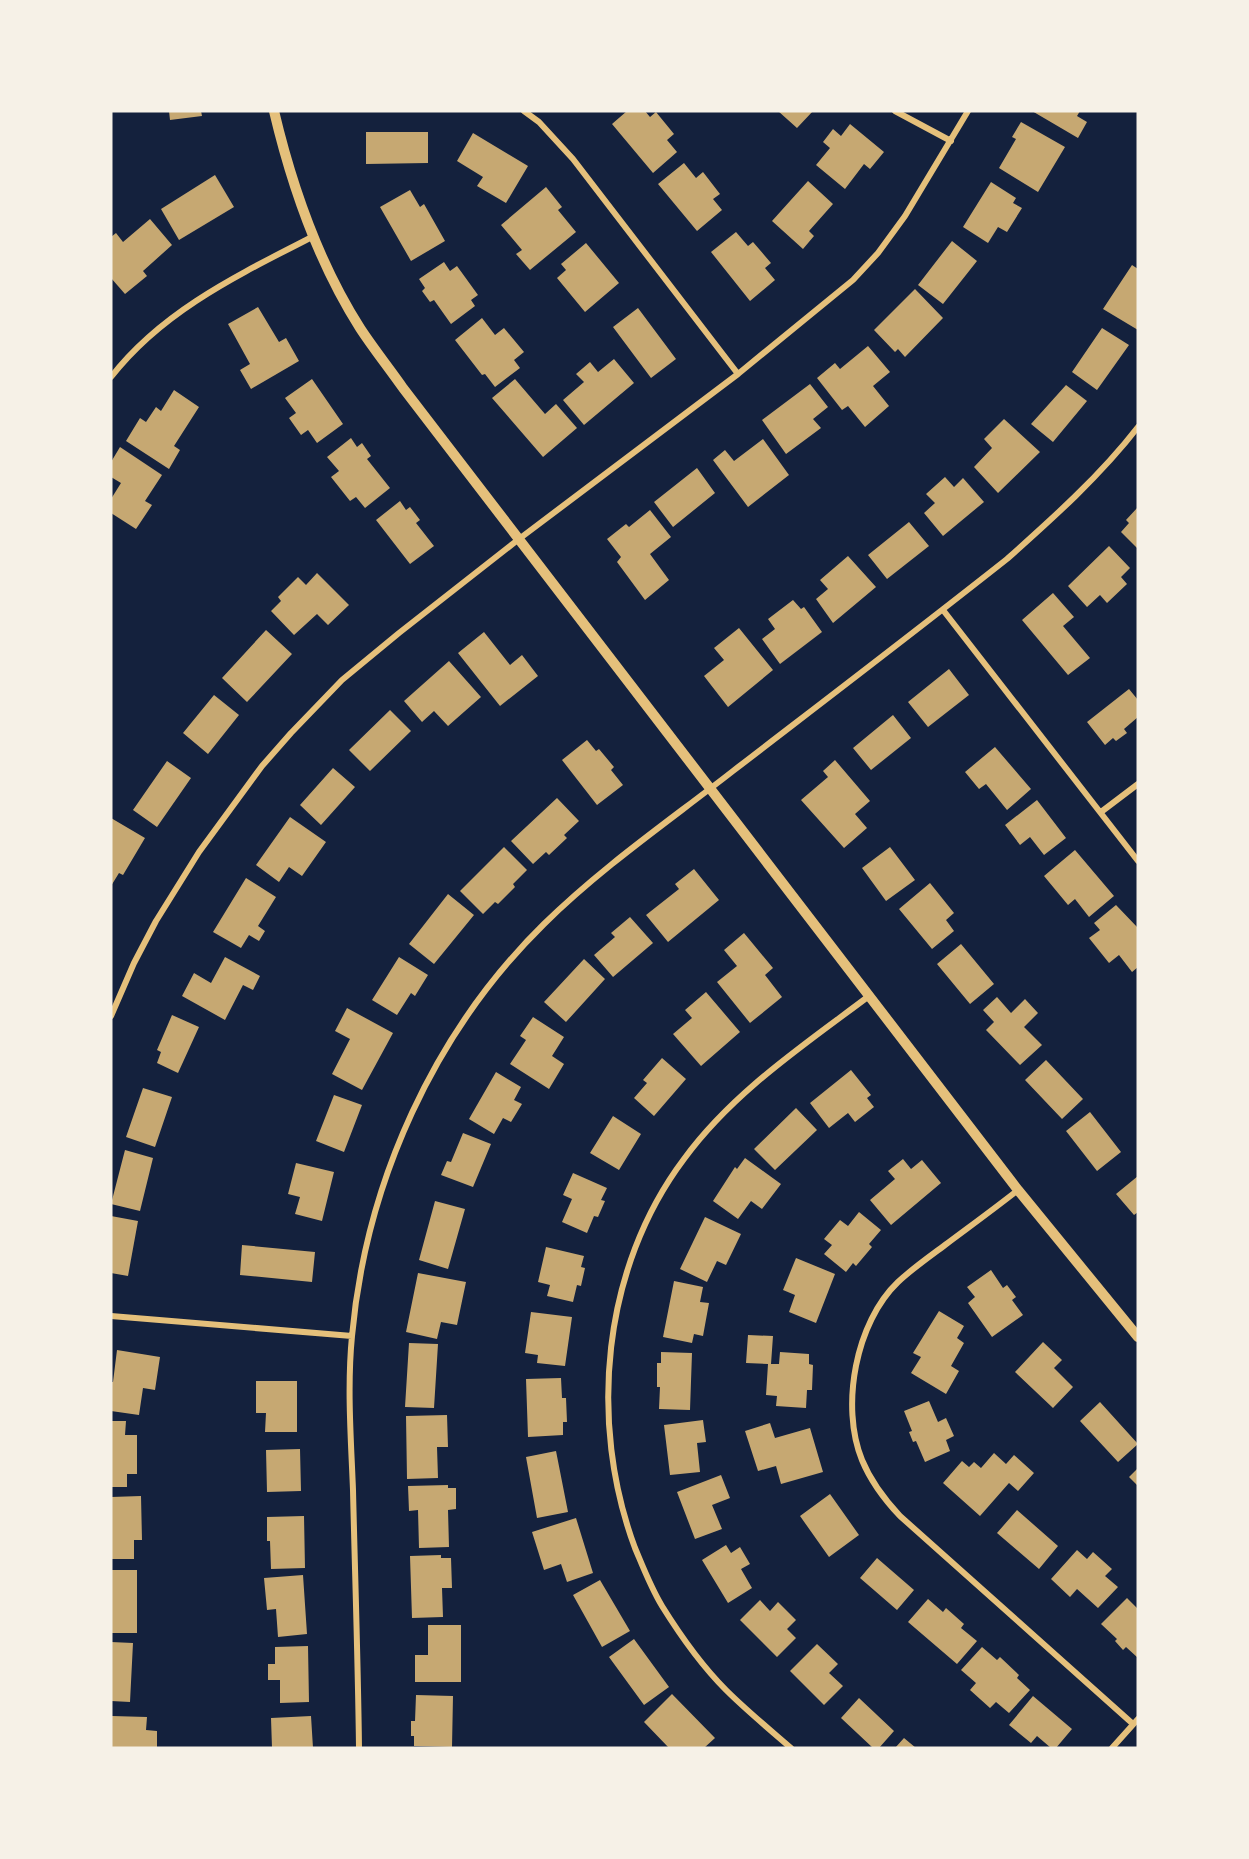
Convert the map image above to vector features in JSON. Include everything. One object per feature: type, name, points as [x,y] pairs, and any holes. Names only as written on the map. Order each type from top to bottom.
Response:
[{"type":"street","points":[[274,111],[294,185],[314,236],[337,287],[360,328],[403,388],[1018,1190],[1138,1337]]},
{"type":"street","points":[[524,111],[539,122],[573,159],[738,374]]},
{"type":"street","points":[[895,111],[951,141]]},
{"type":"street","points":[[111,1016],[134,963],[156,921],[199,852],[262,766],[342,680],[519,539],[738,374],[845,287],[878,253],[920,193],[968,111]]},
{"type":"street","points":[[111,377],[139,346],[189,304],[314,236]]},
{"type":"street","points":[[359,1748],[350,1408],[352,1336],[364,1259],[377,1208],[408,1118],[433,1071],[471,1008],[506,964],[580,890],[1007,559],[1059,513],[1114,456],[1138,427]]},
{"type":"street","points":[[943,610],[1138,861]]},
{"type":"street","points":[[1101,812],[1138,784]]},
{"type":"street","points":[[791,1748],[726,1690],[707,1669],[661,1604],[642,1564],[622,1508],[609,1435],[608,1376],[613,1332],[622,1288],[642,1232],[670,1178],[704,1134],[739,1098],[773,1068],[869,996]]},
{"type":"street","points":[[1018,1190],[915,1267],[897,1282],[885,1298],[865,1333],[856,1365],[852,1409],[855,1435],[861,1458],[870,1477],[882,1496],[900,1516],[1136,1721],[1112,1748]]},
{"type":"street","points":[[111,1316],[352,1336]]},
{"type":"building","points":[[169,111],[201,111],[202,116],[170,120]]},
{"type":"building","points":[[627,111],[645,111],[650,117],[656,112],[674,134],[667,140],[677,152],[653,173],[612,124]]},
{"type":"building","points":[[778,111],[813,111],[797,128]]},
{"type":"building","points":[[1032,111],[1080,111],[1077,116],[1087,122],[1078,138]]},
{"type":"building","points":[[1021,122],[1065,147],[1038,192],[999,168],[1016,139],[1012,137]]},
{"type":"building","points":[[850,124],[884,152],[870,169],[864,164],[845,189],[816,165],[830,148],[823,142],[833,129],[841,136]]},
{"type":"building","points":[[366,132],[428,132],[428,163],[366,164]]},
{"type":"building","points":[[473,133],[528,166],[506,203],[477,186],[483,177],[457,161]]},
{"type":"building","points":[[684,163],[696,178],[703,172],[720,194],[713,199],[722,210],[697,231],[658,184]]},
{"type":"building","points":[[215,175],[234,207],[179,240],[161,209]]},
{"type":"building","points":[[808,181],[833,204],[809,231],[814,236],[803,249],[772,221]]},
{"type":"building","points":[[991,182],[1016,198],[1013,203],[1022,208],[1007,232],[998,227],[988,243],[963,227]]},
{"type":"building","points":[[546,187],[562,207],[558,210],[576,232],[530,270],[516,254],[522,250],[501,225]]},
{"type":"building","points":[[410,190],[420,207],[424,204],[445,241],[411,261],[380,207]]},
{"type":"building","points":[[150,219],[172,245],[143,271],[147,276],[125,294],[111,278],[111,237],[116,233],[123,242]]},
{"type":"building","points":[[736,232],[748,246],[753,242],[771,263],[765,268],[775,280],[750,301],[711,252]]},
{"type":"building","points":[[952,241],[977,261],[943,304],[918,285]]},
{"type":"building","points":[[586,243],[619,283],[585,312],[557,278],[566,270],[561,264]]},
{"type":"building","points":[[444,262],[450,271],[457,266],[478,295],[471,300],[475,306],[451,324],[434,300],[430,302],[422,291],[425,288],[419,279]]},
{"type":"building","points":[[1132,265],[1138,269],[1138,330],[1103,309]]},
{"type":"building","points":[[915,289],[943,318],[905,357],[898,349],[895,352],[874,330]]},
{"type":"building","points":[[258,307],[279,342],[286,338],[299,361],[251,389],[240,370],[250,364],[228,324]]},
{"type":"building","points":[[638,308],[676,359],[651,378],[613,327]]},
{"type":"building","points":[[482,318],[495,335],[504,328],[524,352],[514,360],[520,368],[495,387],[485,374],[482,375],[455,340]]},
{"type":"building","points":[[1102,328],[1129,345],[1097,390],[1072,372]]},
{"type":"building","points":[[868,346],[890,372],[873,386],[889,406],[865,427],[848,406],[842,410],[817,378],[835,363],[840,369]]},
{"type":"building","points":[[614,359],[634,383],[584,425],[563,400],[584,382],[576,374],[590,362],[598,372]]},
{"type":"building","points":[[312,379],[343,424],[317,443],[308,430],[301,435],[289,418],[296,413],[285,398]]},
{"type":"building","points":[[515,379],[545,414],[556,404],[577,428],[543,457],[492,398]]},
{"type":"building","points":[[810,384],[828,407],[813,419],[821,428],[786,454],[762,420]]},
{"type":"building","points":[[1066,385],[1087,401],[1053,442],[1031,424]]},
{"type":"building","points":[[174,390],[199,407],[174,446],[180,450],[169,469],[126,441],[140,418],[146,422],[156,407],[161,411]]},
{"type":"building","points":[[1004,419],[1040,452],[998,493],[974,467],[992,448],[984,439]]},
{"type":"building","points":[[351,438],[357,447],[362,443],[371,456],[367,459],[390,488],[365,508],[356,497],[350,501],[331,477],[339,471],[327,457]]},
{"type":"building","points":[[763,439],[789,475],[748,507],[713,460],[725,450],[734,461]]},
{"type":"building","points":[[120,447],[162,475],[145,501],[152,505],[136,529],[111,513],[111,499],[121,483],[111,477],[111,462]]},
{"type":"building","points":[[697,468],[715,493],[673,527],[654,502]]},
{"type":"building","points":[[945,477],[954,487],[963,478],[984,502],[943,536],[924,513],[935,503],[926,494]]},
{"type":"building","points":[[400,501],[406,510],[410,507],[420,520],[416,523],[434,546],[410,564],[376,520]]},
{"type":"building","points":[[1138,507],[1138,549],[1121,532],[1129,523],[1126,520]]},
{"type":"building","points":[[650,510],[671,537],[650,554],[669,580],[645,600],[617,562],[621,557],[607,539],[626,524],[629,527]]},
{"type":"building","points":[[909,522],[929,546],[887,579],[868,555]]},
{"type":"building","points":[[1109,546],[1130,568],[1121,577],[1127,584],[1107,603],[1100,595],[1087,607],[1068,586]]},
{"type":"building","points":[[848,556],[876,587],[833,623],[816,599],[828,589],[820,580]]},
{"type":"building","points":[[317,573],[349,605],[328,625],[317,614],[294,635],[271,611],[281,601],[278,597],[298,577],[306,585]]},
{"type":"building","points":[[1053,593],[1074,617],[1063,626],[1090,658],[1068,675],[1022,620]]},
{"type":"building","points":[[793,600],[801,609],[804,607],[822,632],[780,664],[762,639],[775,629],[768,619]]},
{"type":"building","points":[[739,628],[773,670],[728,707],[704,676],[724,660],[714,648]]},
{"type":"building","points":[[266,630],[292,654],[247,702],[222,678]]},
{"type":"building","points":[[484,632],[510,665],[522,655],[538,676],[500,706],[458,653]]},
{"type":"building","points":[[449,661],[481,697],[448,726],[434,711],[422,722],[404,701]]},
{"type":"building","points":[[949,669],[969,695],[928,727],[908,702]]},
{"type":"building","points":[[1129,689],[1138,700],[1138,717],[1124,729],[1127,733],[1116,741],[1113,738],[1105,745],[1087,722]]},
{"type":"building","points":[[214,695],[239,715],[208,754],[183,733]]},
{"type":"building","points":[[390,710],[411,731],[370,771],[349,750]]},
{"type":"building","points":[[893,715],[911,738],[871,770],[853,748]]},
{"type":"building","points":[[587,740],[596,751],[599,749],[614,767],[611,770],[623,785],[597,805],[562,760]]},
{"type":"building","points":[[995,747],[1031,789],[1007,810],[986,784],[979,789],[965,772]]},
{"type":"building","points":[[835,760],[870,801],[855,814],[867,828],[844,848],[801,800],[828,777],[823,771]]},
{"type":"building","points":[[167,761],[191,778],[157,827],[133,810]]},
{"type":"building","points":[[333,768],[355,787],[321,825],[300,805]]},
{"type":"building","points":[[557,798],[579,821],[564,835],[567,838],[549,855],[546,852],[533,864],[511,841]]},
{"type":"building","points":[[1037,800],[1066,838],[1044,855],[1030,837],[1020,845],[1005,825]]},
{"type":"building","points":[[290,817],[326,842],[302,876],[289,867],[279,882],[256,865]]},
{"type":"building","points":[[111,818],[145,838],[123,875],[119,873],[111,886]]},
{"type":"building","points":[[504,847],[527,870],[513,884],[515,887],[498,904],[495,902],[483,914],[460,891]]},
{"type":"building","points":[[890,847],[915,880],[886,901],[862,868]]},
{"type":"building","points":[[1075,850],[1114,896],[1089,917],[1075,899],[1068,905],[1044,876]]},
{"type":"building","points":[[694,869],[719,900],[668,942],[646,915],[679,889],[675,884]]},
{"type":"building","points":[[246,878],[276,897],[258,926],[265,931],[259,941],[249,935],[241,948],[213,932]]},
{"type":"building","points":[[930,883],[954,913],[946,920],[954,931],[932,949],[899,909]]},
{"type":"building","points":[[448,894],[474,915],[434,964],[409,944]]},
{"type":"building","points":[[1116,905],[1138,928],[1138,967],[1132,972],[1119,955],[1109,963],[1089,938],[1100,930],[1094,923]]},
{"type":"building","points":[[630,917],[653,943],[613,977],[594,955],[615,937],[611,933]]},
{"type":"building","points":[[744,933],[773,968],[765,975],[782,997],[750,1023],[717,982],[737,966],[724,950]]},
{"type":"building","points":[[961,944],[994,984],[970,1004],[937,964]]},
{"type":"building","points":[[225,957],[260,976],[253,990],[243,985],[225,1020],[182,996],[194,973],[211,983]]},
{"type":"building","points":[[399,957],[428,975],[415,996],[411,993],[397,1015],[372,1000]]},
{"type":"building","points":[[584,959],[605,979],[566,1022],[544,1002]]},
{"type":"building","points":[[706,992],[740,1032],[701,1066],[673,1034],[692,1018],[685,1010]]},
{"type":"building","points":[[997,997],[1011,1013],[1025,999],[1038,1013],[1024,1027],[1042,1045],[1020,1065],[986,1030],[994,1022],[983,1010]]},
{"type":"building","points":[[347,1008],[393,1033],[362,1090],[332,1074],[350,1039],[335,1031]]},
{"type":"building","points":[[172,1015],[199,1027],[178,1073],[157,1063],[161,1052],[157,1050]]},
{"type":"building","points":[[533,1017],[564,1037],[552,1056],[564,1064],[549,1089],[510,1064],[526,1040],[520,1036]]},
{"type":"building","points":[[662,1058],[686,1079],[654,1116],[634,1098],[647,1083],[643,1080]]},
{"type":"building","points":[[1046,1060],[1083,1099],[1062,1119],[1025,1080]]},
{"type":"building","points":[[851,1070],[871,1095],[867,1098],[874,1107],[855,1122],[848,1113],[829,1128],[810,1103]]},
{"type":"building","points":[[496,1072],[521,1087],[514,1100],[522,1104],[511,1122],[503,1118],[494,1134],[469,1119]]},
{"type":"building","points":[[143,1088],[172,1097],[155,1147],[126,1137]]},
{"type":"building","points":[[334,1095],[362,1105],[344,1152],[316,1141]]},
{"type":"building","points":[[796,1108],[817,1130],[775,1170],[754,1149]]},
{"type":"building","points":[[1090,1112],[1121,1152],[1097,1171],[1066,1131]]},
{"type":"building","points":[[613,1116],[641,1134],[619,1170],[590,1153]]},
{"type":"building","points":[[463,1133],[491,1144],[473,1187],[441,1175],[447,1161],[451,1162]]},
{"type":"building","points":[[125,1150],[153,1158],[140,1211],[111,1204]]},
{"type":"building","points":[[745,1158],[781,1184],[762,1209],[751,1201],[738,1219],[713,1201],[735,1167],[737,1169]]},
{"type":"building","points":[[903,1159],[911,1169],[922,1160],[941,1183],[891,1225],[870,1200],[895,1179],[888,1171]]},
{"type":"building","points":[[296,1163],[334,1172],[322,1221],[295,1214],[300,1197],[288,1194]]},
{"type":"building","points":[[573,1173],[607,1188],[601,1200],[605,1201],[598,1217],[594,1216],[587,1233],[562,1222],[572,1199],[563,1195]]},
{"type":"building","points":[[1138,1176],[1138,1212],[1134,1215],[1116,1194]]},
{"type":"building","points":[[435,1201],[465,1209],[448,1269],[419,1260]]},
{"type":"building","points":[[859,1212],[881,1230],[869,1244],[872,1247],[856,1266],[853,1263],[846,1272],[824,1254],[832,1245],[824,1239],[840,1220],[848,1226]]},
{"type":"building","points":[[111,1216],[138,1221],[128,1276],[111,1273]]},
{"type":"building","points":[[705,1217],[741,1234],[726,1265],[717,1261],[707,1282],[680,1269]]},
{"type":"building","points":[[242,1245],[315,1252],[312,1282],[240,1275]]},
{"type":"building","points":[[546,1247],[584,1256],[581,1267],[585,1268],[581,1286],[577,1285],[573,1302],[547,1296],[550,1285],[538,1282]]},
{"type":"building","points":[[796,1258],[835,1274],[816,1323],[789,1312],[795,1295],[783,1290]]},
{"type":"building","points":[[991,1270],[1003,1288],[1007,1285],[1016,1297],[1012,1300],[1023,1315],[992,1337],[968,1303],[975,1297],[967,1287]]},
{"type":"building","points":[[418,1273],[466,1282],[457,1325],[441,1322],[437,1339],[406,1332]]},
{"type":"building","points":[[674,1281],[703,1287],[700,1302],[709,1303],[703,1336],[694,1334],[692,1343],[663,1337]]},
{"type":"building","points":[[939,1311],[964,1326],[957,1338],[964,1343],[951,1366],[959,1371],[946,1394],[911,1373],[921,1357],[913,1353]]},
{"type":"building","points":[[531,1312],[572,1317],[565,1366],[537,1363],[538,1355],[525,1353]]},
{"type":"building","points":[[748,1335],[773,1336],[771,1364],[779,1364],[780,1352],[809,1354],[809,1364],[813,1365],[812,1390],[807,1390],[806,1408],[776,1406],[777,1396],[766,1395],[768,1364],[746,1363]]},
{"type":"building","points":[[1043,1342],[1062,1360],[1054,1368],[1073,1387],[1053,1408],[1015,1372]]},
{"type":"building","points":[[409,1343],[438,1344],[434,1408],[405,1407]]},
{"type":"building","points":[[117,1350],[160,1357],[155,1390],[143,1388],[139,1415],[111,1411],[111,1382],[113,1382]]},
{"type":"building","points":[[661,1352],[692,1353],[690,1410],[659,1409],[660,1387],[657,1387],[657,1363],[661,1363]]},
{"type":"building","points":[[561,1378],[562,1398],[566,1398],[567,1422],[563,1422],[563,1435],[528,1437],[526,1379]]},
{"type":"building","points":[[256,1381],[297,1381],[297,1432],[265,1432],[266,1413],[256,1413]]},
{"type":"building","points":[[929,1401],[938,1422],[946,1418],[954,1436],[946,1440],[950,1451],[925,1462],[916,1441],[913,1442],[909,1432],[912,1431],[904,1411]]},
{"type":"building","points":[[1100,1402],[1138,1444],[1118,1462],[1080,1421]]},
{"type":"building","points":[[447,1415],[448,1447],[437,1447],[438,1478],[407,1479],[406,1416]]},
{"type":"building","points":[[703,1420],[706,1442],[697,1443],[700,1472],[670,1475],[664,1425]]},
{"type":"building","points":[[111,1421],[126,1421],[125,1435],[137,1435],[137,1474],[127,1474],[127,1487],[111,1487]]},
{"type":"building","points":[[770,1423],[775,1438],[810,1428],[823,1472],[781,1484],[776,1466],[758,1471],[745,1431]]},
{"type":"building","points":[[300,1449],[301,1491],[267,1492],[266,1450]]},
{"type":"building","points":[[556,1451],[568,1512],[537,1518],[526,1457]]},
{"type":"building","points":[[994,1453],[1006,1464],[1014,1455],[1034,1473],[1018,1491],[1009,1483],[980,1516],[943,1483],[962,1461],[969,1467],[974,1462],[981,1468]]},
{"type":"building","points":[[1138,1468],[1138,1486],[1129,1477]]},
{"type":"building","points":[[721,1475],[730,1498],[712,1505],[722,1529],[695,1539],[677,1492]]},
{"type":"building","points":[[448,1485],[448,1488],[456,1488],[456,1509],[448,1510],[449,1547],[419,1548],[418,1510],[409,1511],[408,1486]]},
{"type":"building","points":[[830,1494],[859,1535],[829,1557],[800,1516]]},
{"type":"building","points":[[141,1496],[142,1540],[134,1540],[134,1559],[111,1559],[111,1497]]},
{"type":"building","points":[[1017,1510],[1058,1546],[1039,1569],[997,1533]]},
{"type":"building","points":[[304,1516],[305,1568],[271,1569],[270,1541],[267,1541],[267,1517]]},
{"type":"building","points":[[576,1518],[593,1573],[567,1582],[561,1564],[544,1570],[532,1532]]},
{"type":"building","points":[[726,1545],[731,1553],[740,1547],[750,1564],[741,1569],[752,1588],[728,1603],[702,1560]]},
{"type":"building","points":[[1077,1550],[1087,1559],[1093,1552],[1112,1569],[1105,1576],[1118,1587],[1098,1608],[1077,1589],[1070,1597],[1051,1579]]},
{"type":"building","points":[[441,1555],[441,1558],[451,1558],[452,1588],[442,1588],[443,1617],[412,1618],[410,1556]]},
{"type":"building","points":[[877,1558],[914,1590],[897,1610],[860,1578]]},
{"type":"building","points":[[111,1570],[137,1570],[137,1633],[111,1633]]},
{"type":"building","points":[[303,1575],[307,1634],[278,1637],[276,1609],[267,1610],[264,1578]]},
{"type":"building","points":[[600,1580],[630,1631],[602,1647],[573,1595]]},
{"type":"building","points":[[1127,1598],[1138,1609],[1138,1658],[1126,1647],[1123,1650],[1115,1641],[1117,1639],[1101,1624]]},
{"type":"building","points":[[928,1599],[943,1612],[946,1608],[964,1624],[961,1628],[977,1641],[957,1664],[908,1622]]},
{"type":"building","points":[[760,1600],[770,1611],[778,1602],[796,1620],[787,1629],[796,1638],[777,1657],[740,1620]]},
{"type":"building","points":[[428,1625],[461,1625],[461,1682],[415,1682],[415,1655],[428,1655]]},
{"type":"building","points":[[634,1639],[669,1687],[644,1705],[609,1657]]},
{"type":"building","points":[[111,1642],[133,1643],[130,1702],[111,1701]]},
{"type":"building","points":[[817,1644],[838,1664],[829,1673],[843,1686],[824,1705],[790,1671]]},
{"type":"building","points":[[308,1646],[309,1702],[280,1703],[280,1680],[268,1680],[268,1664],[275,1664],[275,1647]]},
{"type":"building","points":[[982,1647],[997,1660],[1000,1657],[1019,1675],[1017,1678],[1030,1690],[1009,1713],[996,1702],[990,1708],[970,1690],[976,1683],[961,1670]]},
{"type":"building","points":[[672,1694],[715,1738],[704,1748],[669,1748],[644,1722]]},
{"type":"building","points":[[416,1695],[453,1696],[452,1747],[414,1746],[411,1721],[415,1721]]},
{"type":"building","points":[[1033,1696],[1072,1729],[1056,1748],[1051,1748],[1037,1736],[1031,1743],[1009,1725]]},
{"type":"building","points":[[859,1698],[894,1731],[879,1748],[873,1748],[841,1718]]},
{"type":"building","points":[[112,1716],[147,1717],[146,1730],[157,1731],[157,1748],[111,1748]]},
{"type":"building","points":[[311,1716],[313,1748],[272,1748],[271,1718]]},
{"type":"building","points":[[904,1738],[916,1748],[895,1748]]}]
